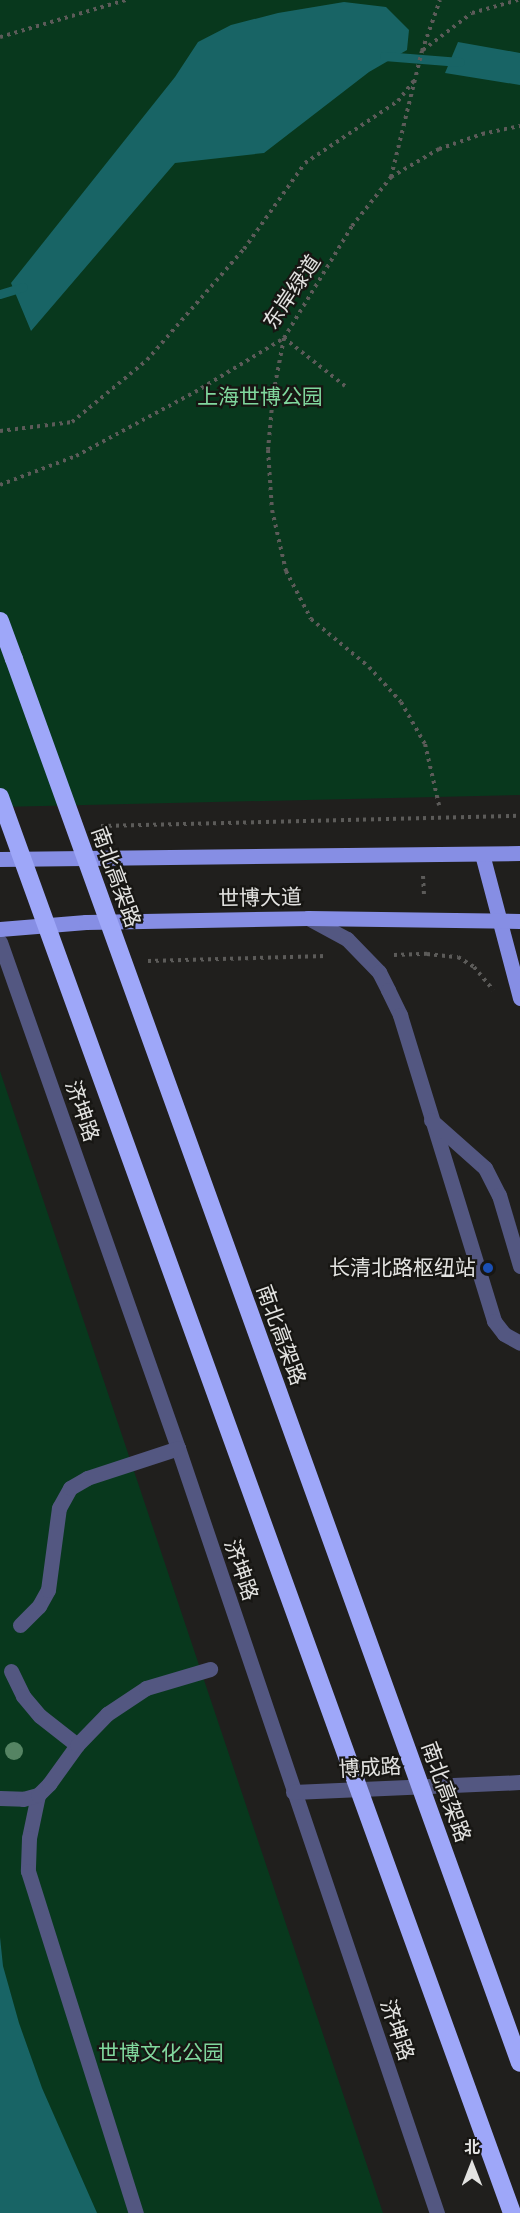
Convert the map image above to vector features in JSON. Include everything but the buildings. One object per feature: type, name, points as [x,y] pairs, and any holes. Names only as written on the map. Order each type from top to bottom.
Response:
[{"type":"highway","name":"南北高架路","points":[[0,621],[520,2063]]},
{"type":"highway","points":[[0,797],[512,2213]]},
{"type":"main road","name":"世博大道","points":[[0,860],[520,853]]},
{"type":"main road","points":[[482,854],[520,998]]},
{"type":"main road","name":"世博大道","points":[[0,929],[86,922],[308,918],[520,921]]},
{"type":"street","points":[[308,918],[347,939],[379,972],[400,1015],[494,1321],[504,1334],[520,1343]]},
{"type":"street","name":"济坤路","points":[[0,942],[178,1448],[437,2213]]},
{"type":"street","points":[[431,1120],[485,1168],[499,1196],[520,1266]]},
{"type":"street","points":[[20,1625],[39,1606],[48,1590],[59,1508],[70,1488],[87,1478],[178,1448]]},
{"type":"street","points":[[0,1798],[23,1799],[38,1795],[49,1784],[77,1745],[107,1714],[146,1688],[210,1669]]},
{"type":"street","points":[[11,1671],[29,1703],[40,1716],[77,1745]]},
{"type":"street","name":"博成路","points":[[294,1792],[520,1782]]},
{"type":"street","points":[[38,1795],[29,1838],[28,1871],[136,2213]]},
{"type":"path","points":[[0,37],[126,0]]},
{"type":"path","points":[[392,177],[422,51],[440,0]]},
{"type":"path","points":[[422,51],[472,13],[518,0]]},
{"type":"path","points":[[0,432],[72,422],[147,360],[244,249],[304,163],[398,101],[415,79]]},
{"type":"path","name":"东岸绿道","points":[[0,485],[76,456],[195,392],[284,338],[352,226],[392,177],[438,149],[482,134],[520,126]]},
{"type":"path","points":[[345,386],[284,338],[273,395],[268,450],[272,510],[286,571],[311,619],[369,667],[401,702],[425,744],[439,806]]},
{"type":"path","points":[[96,826],[520,816]]},
{"type":"path","points":[[422,855],[427,954]]},
{"type":"path","points":[[140,961],[427,954],[458,957],[474,967],[500,997]]},
{"type":"green space","name":"上海世博公园","points":[[0,0],[520,0],[520,795],[0,807]]},
{"type":"green space","name":"世博文化公园","points":[[0,1071],[201,1671],[383,2213],[0,2213]]},
{"type":"water","points":[[344,2],[386,7],[409,30],[407,50],[369,72],[264,153],[175,163],[31,331],[11,283],[175,77],[198,42],[231,25],[278,13]]},
{"type":"water","points":[[458,42],[520,53],[520,85],[445,73]]},
{"type":"water","points":[[0,1937],[3,1966],[19,2023],[42,2088],[97,2213],[0,2213]]},
{"type":"waterway","points":[[384,56],[460,62]]},
{"type":"waterway","points":[[0,294],[23,287]]},
{"type":"place","name":"长清北路枢纽站","points":[[488,1268]]}]
